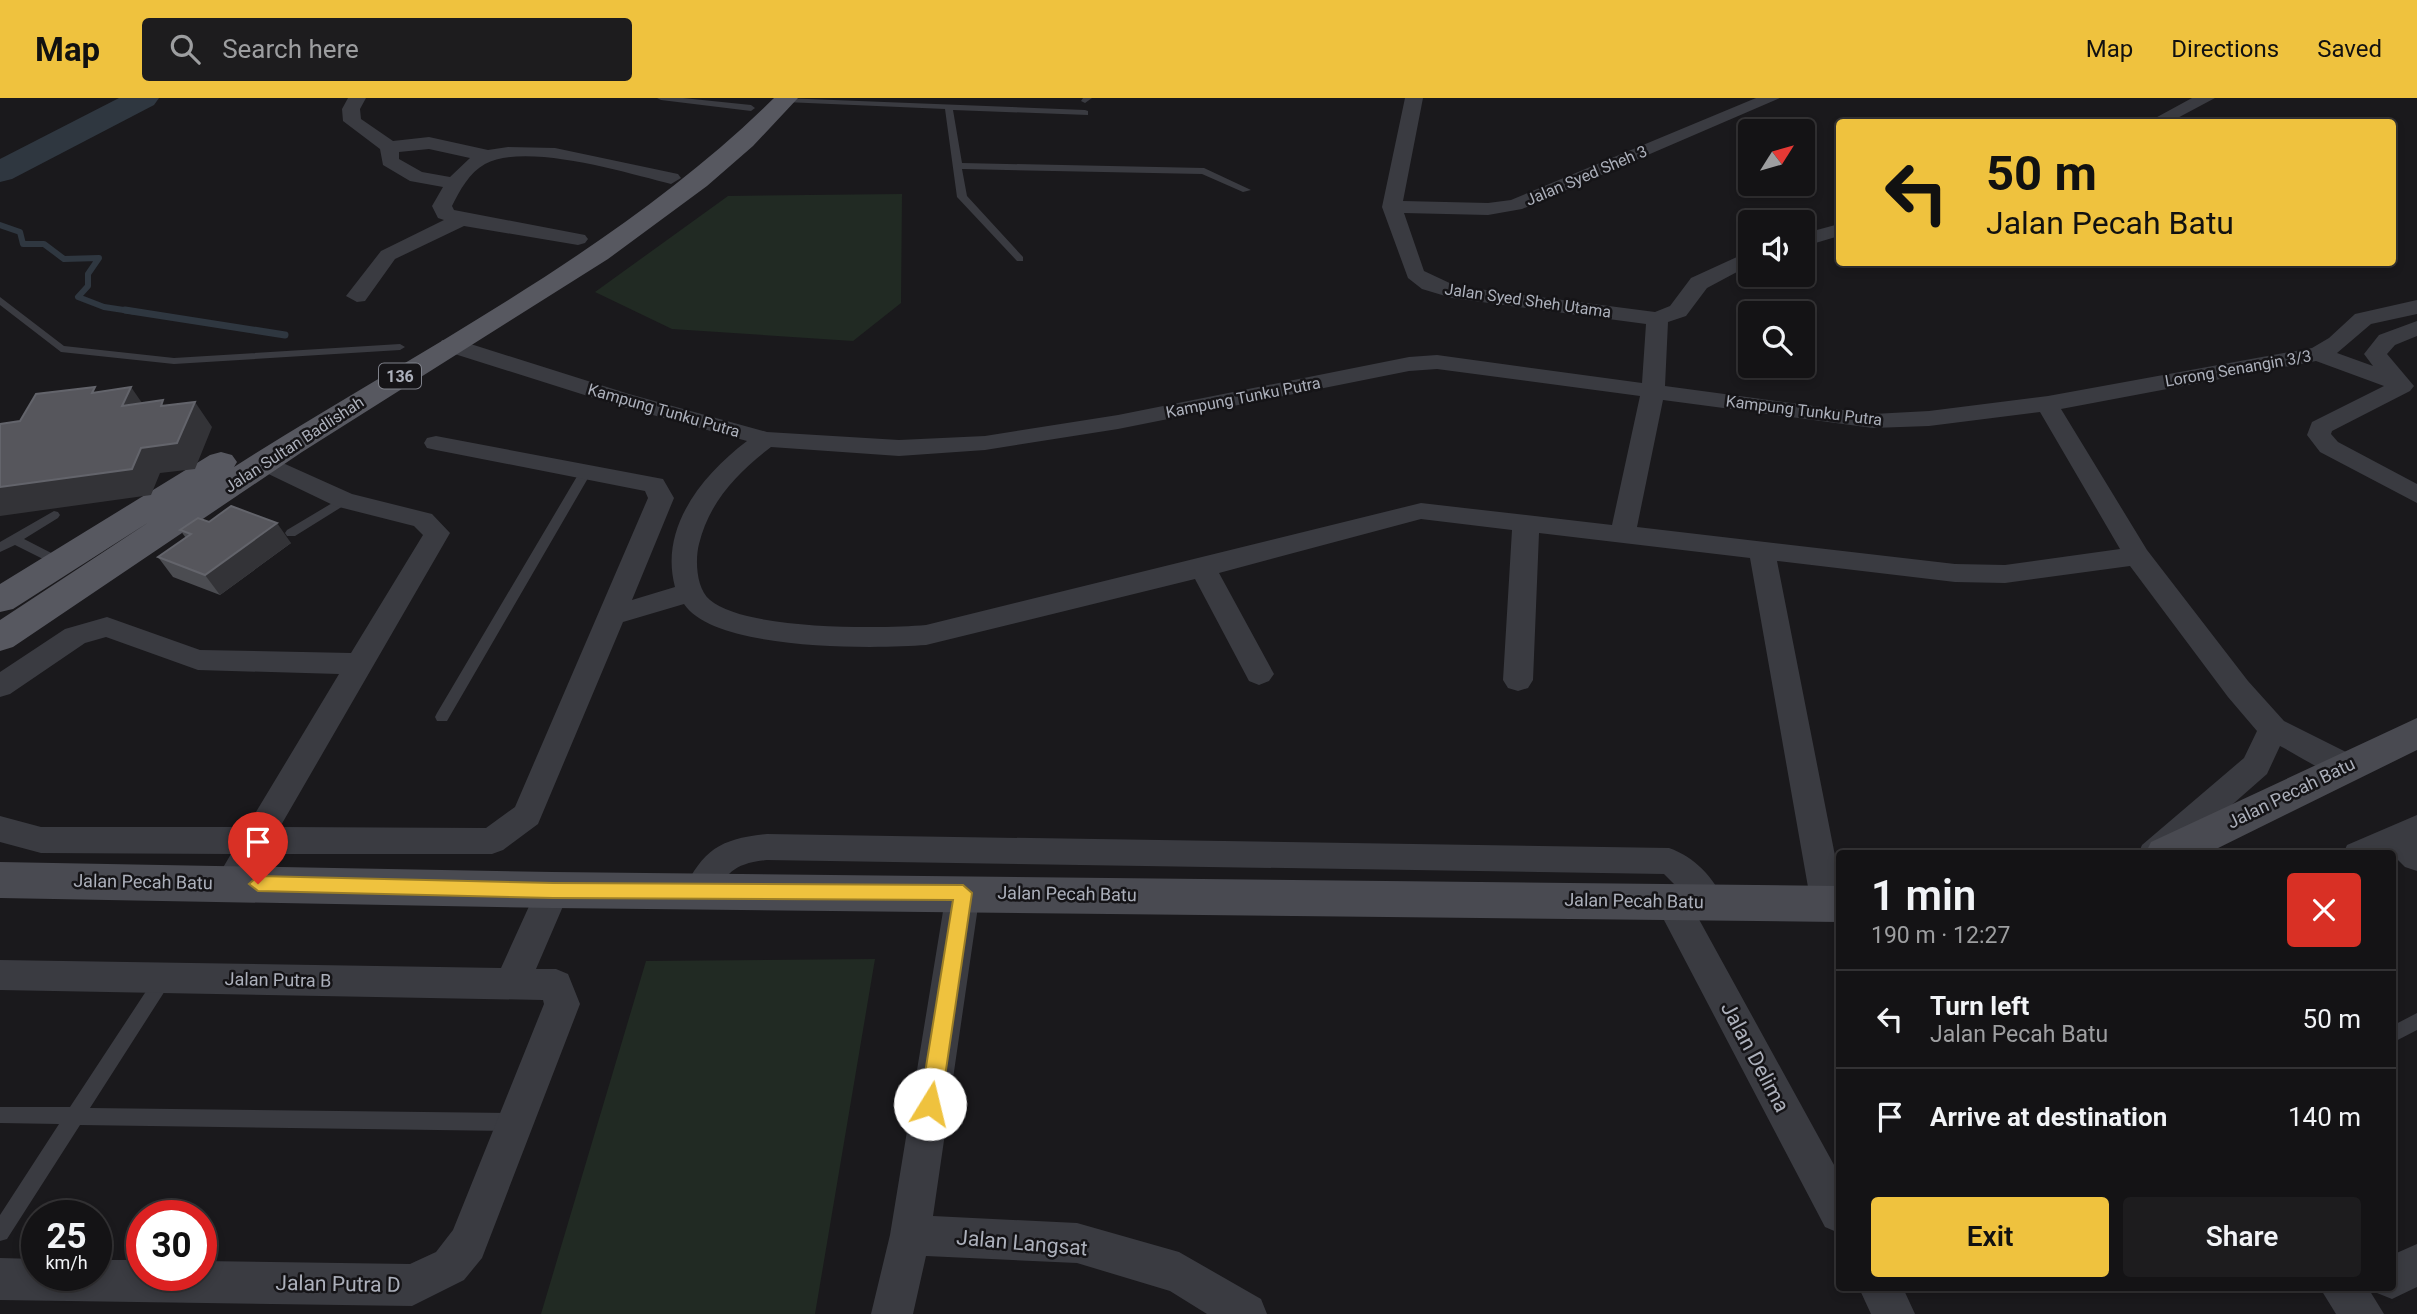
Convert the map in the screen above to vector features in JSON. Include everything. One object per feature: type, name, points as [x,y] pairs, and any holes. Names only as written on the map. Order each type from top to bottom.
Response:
[{"type":"main road","name":"Jalan Sultan Badlishah","points":[[0,600],[400,347],[578,239],[671,177],[771,101]]},
{"type":"main road","name":"Jalan Sultan Badlishah","points":[[0,638],[685,192],[761,128],[771,101]]},
{"type":"street","points":[[357,98],[351,109],[352,121],[389,147],[429,144],[488,156],[562,153],[671,177]]},
{"type":"street","points":[[1392,207],[1414,98]]},
{"type":"street","name":"Jalan Syed Sheh 3","points":[[1392,207],[1488,209],[1515,205],[1771,98]]},
{"type":"street","points":[[2163,119],[2206,98]]},
{"type":"street","points":[[389,147],[390,161],[417,177],[454,183]]},
{"type":"street","points":[[488,156],[467,169],[454,183],[442,206],[445,214],[461,220],[578,239]]},
{"type":"street","name":"Jalan Syed Sheh Utama","points":[[1392,207],[1415,274],[1430,284],[1452,292],[1657,319]]},
{"type":"street","points":[[357,296],[388,255],[461,220]]},
{"type":"street","points":[[1815,237],[1836,231]]},
{"type":"street","points":[[1623,533],[1653,390],[1657,319],[1678,311],[1699,283],[1738,263]]},
{"type":"street","name":"Lorong Senangin 3/3","points":[[2046,402],[2318,354],[2338,346],[2357,323],[2368,317],[2417,307]]},
{"type":"street","points":[[2410,389],[2375,354],[2386,340],[2417,328]]},
{"type":"street","name":"Kampung Tunku Putra","points":[[450,345],[621,400],[766,439],[900,448],[985,443],[1118,422],[1423,363],[1653,390],[1873,421],[1914,421],[2046,402]]},
{"type":"street","points":[[2318,354],[2410,389]]},
{"type":"street","points":[[2410,389],[2321,427],[2319,435],[2329,447],[2417,495]]},
{"type":"street","points":[[2046,402],[2137,556],[2210,653],[2273,729],[2347,766]]},
{"type":"street","points":[[766,439],[742,455],[722,476],[692,523],[682,557],[683,573],[690,592],[700,607],[754,630],[887,638],[926,635],[1203,568],[1421,511],[1986,574],[2018,573],[2137,556]]},
{"type":"street","points":[[0,829],[41,840],[255,842],[492,841],[511,830],[527,815],[661,498],[654,485],[436,443]]},
{"type":"street","points":[[231,883],[357,664],[437,533],[423,520],[344,500],[265,463]]},
{"type":"street","points":[[1518,680],[1526,521]]},
{"type":"street","points":[[1762,551],[1834,904]]},
{"type":"street","points":[[1203,568],[1259,674]]},
{"type":"street","points":[[610,616],[690,592]]},
{"type":"street","points":[[0,686],[75,636],[107,627],[198,660],[357,664]]},
{"type":"street","points":[[2159,850],[2256,766],[2273,729]]},
{"type":"street","name":"Jalan Pecah Batu","points":[[2174,850],[2417,733]]},
{"type":"street","points":[[2376,850],[2409,842]]},
{"type":"street","name":"Jalan Delima","points":[[699,891],[716,862],[740,850],[767,847],[1669,861],[1684,870],[1690,902],[1836,1207]]},
{"type":"street","name":"Jalan Pecah Batu","points":[[0,880],[553,890],[1834,904]]},
{"type":"street","points":[[512,984],[553,890]]},
{"type":"street","points":[[892,1314],[910,1235],[963,893]]},
{"type":"street","name":"Jalan Putra B","points":[[0,975],[556,985]]},
{"type":"street","name":"Jalan Putra D","points":[[0,1279],[412,1285],[450,1266],[468,1244],[562,1004],[556,985]]},
{"type":"street","name":"Jalan Langsat","points":[[910,1235],[1077,1243],[1179,1273],[1246,1314]]},
{"type":"street","points":[[2396,1276],[2417,1264]]},
{"type":"street","points":[[1882,1291],[1894,1314]]},
{"type":"lane","points":[[661,98],[1085,113]]},
{"type":"lane","points":[[949,108],[962,197],[1020,259]]},
{"type":"lane","points":[[959,166],[1203,171],[1246,190]]},
{"type":"lane","points":[[0,300],[61,349],[174,361],[400,347]]},
{"type":"lane","points":[[442,717],[584,473]]},
{"type":"lane","points":[[291,534],[344,500]]},
{"type":"lane","points":[[0,548],[54,515]]},
{"type":"lane","points":[[14,539],[60,562]]},
{"type":"lane","points":[[0,1232],[164,978]]},
{"type":"lane","points":[[2396,1033],[2417,1021]]},
{"type":"lane","points":[[0,1115],[516,1122]]},
{"type":"shaded area","points":[[902,194],[901,303],[853,341],[672,329],[595,292],[728,196]]},
{"type":"shaded area","points":[[875,959],[815,1314],[541,1314],[646,961]]},
{"type":"building","points":[[95,387],[92,393],[131,387],[122,406],[163,400],[161,406],[195,402],[177,443],[141,448],[132,469],[0,487],[0,424],[20,421],[36,394]]},
{"type":"building","points":[[231,506],[277,523],[205,575],[158,557],[191,534],[180,530],[198,518],[209,522]]},
{"type":"waterway","points":[[0,172],[143,98]]},
{"type":"waterway","points":[[0,225],[20,232],[23,244],[44,244],[64,259],[99,258],[88,274],[88,286],[78,297],[104,307],[137,312]]},
{"type":"waterway","points":[[125,310],[285,335]]},
{"type":"route","points":[[258,884],[553,890],[963,893],[930,1104]]}]
